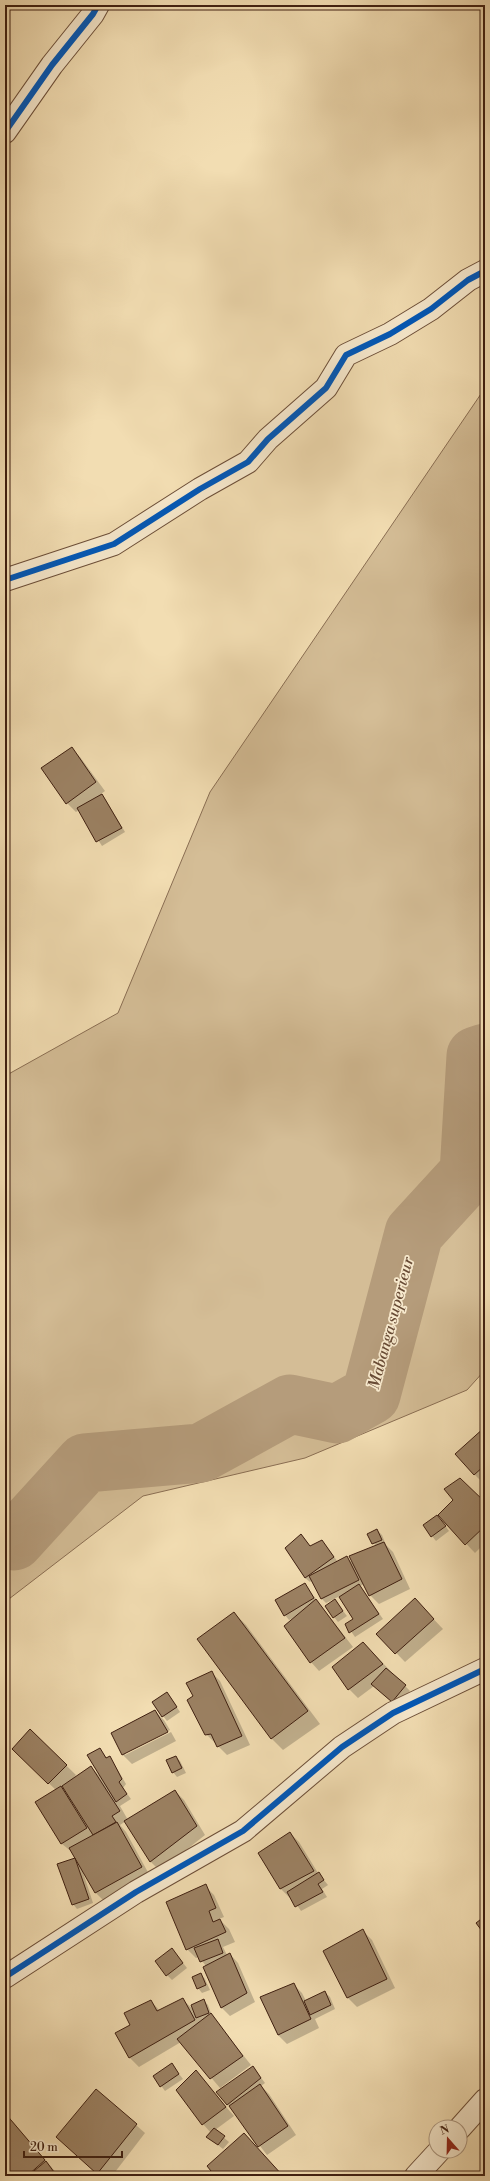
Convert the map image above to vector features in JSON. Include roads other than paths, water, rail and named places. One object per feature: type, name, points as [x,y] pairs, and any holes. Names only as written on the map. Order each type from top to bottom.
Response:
[{"type":"street","points":[[5,132],[52,65],[93,14],[98,5]]},
{"type":"street","points":[[5,580],[114,544],[200,489],[248,462],[268,439],[326,388],[346,355],[390,334],[431,309],[468,280],[485,271]]},
{"type":"street","points":[[5,1977],[136,1892],[243,1831],[342,1747],[393,1713],[485,1669]]},
{"type":"street","points":[[468,2119],[485,2100]]},
{"type":"street","points":[[416,2176],[432,2159]]},
{"type":"waterway","name":"Mabanga superieur","points":[[5,1539],[14,1541],[85,1463],[201,1453],[290,1404],[337,1414],[371,1395],[414,1233],[469,1173],[476,1056],[485,1053]]}]
